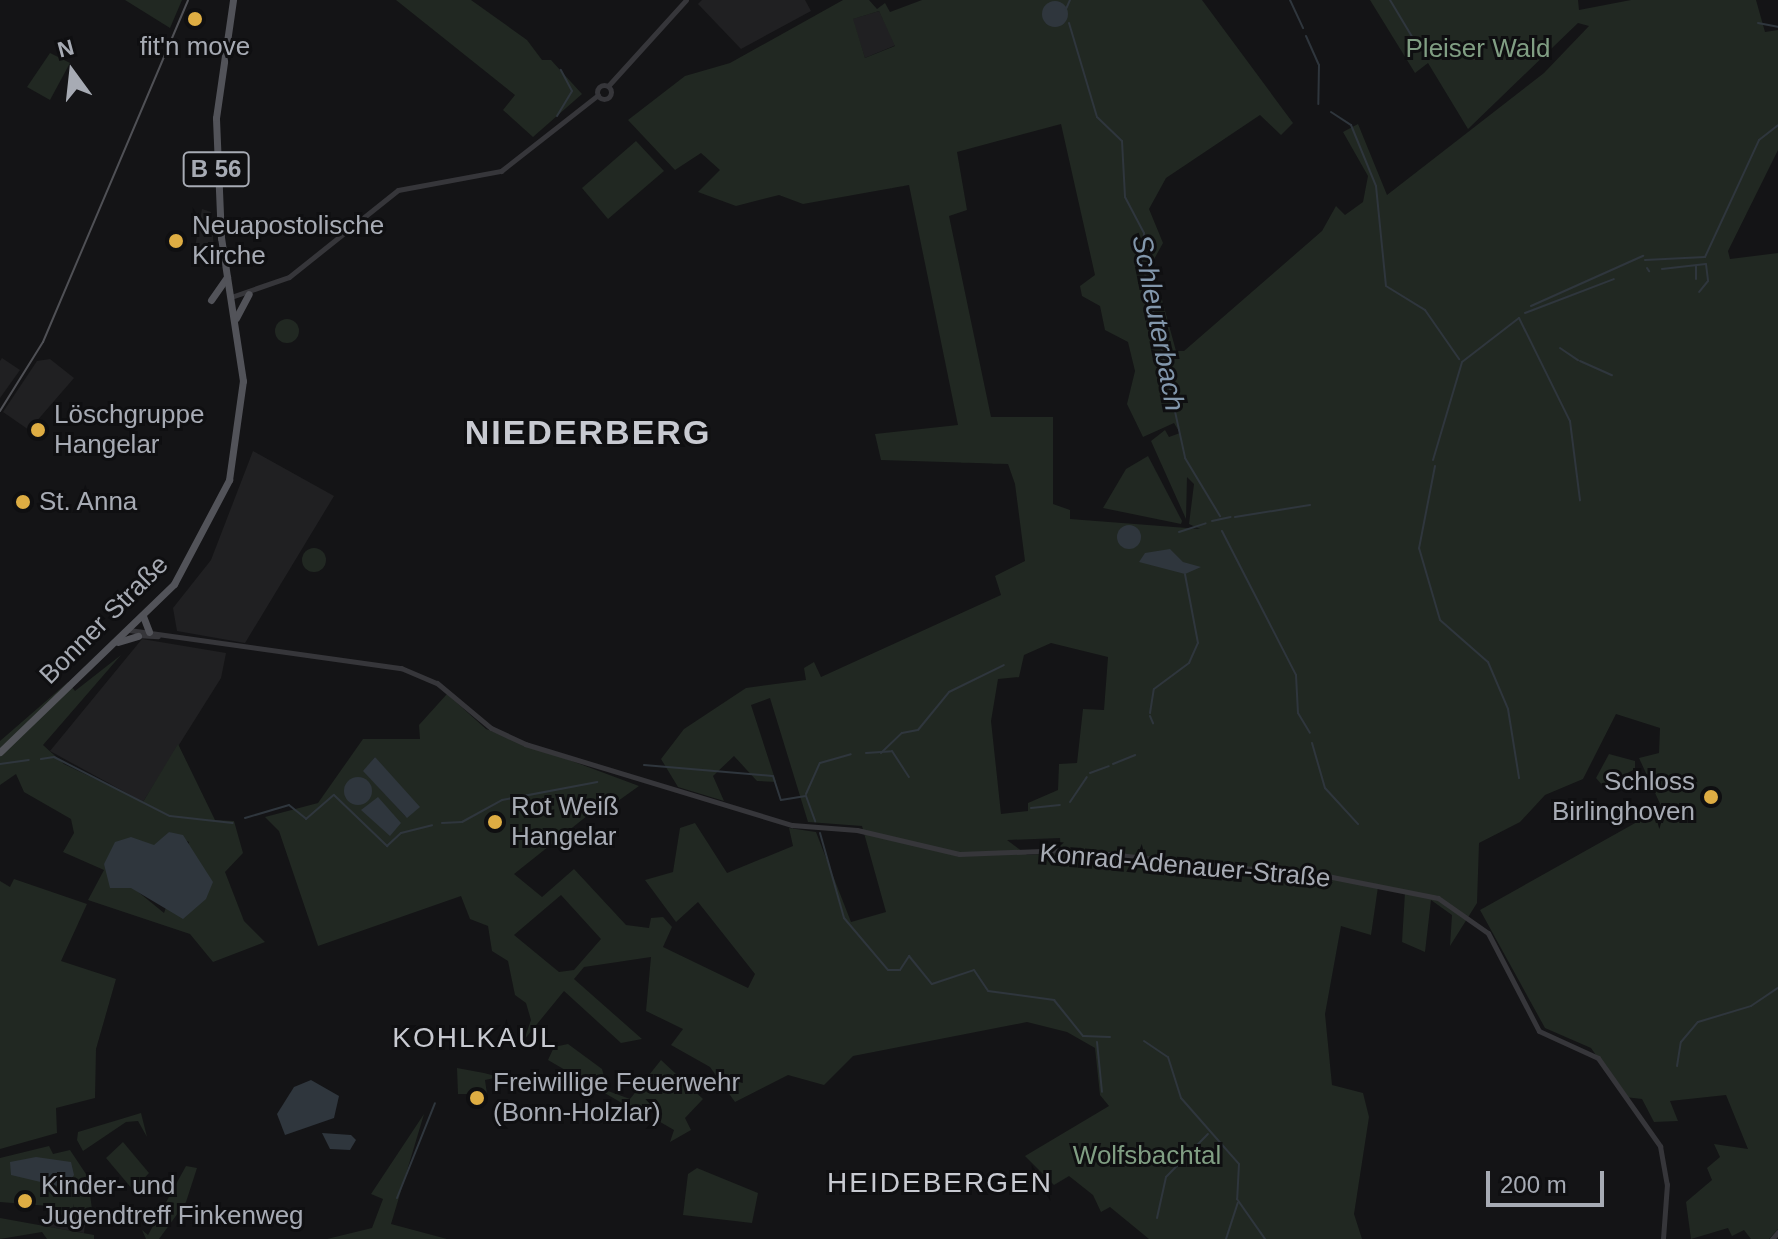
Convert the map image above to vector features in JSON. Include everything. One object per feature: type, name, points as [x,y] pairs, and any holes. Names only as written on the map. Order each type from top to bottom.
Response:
[{"type":"main road","name":"Bonner Straße","points":[[0,752],[143,616],[196,551],[234,458],[240,350],[227,275],[216,118],[233,0]]},
{"type":"main road","points":[[211,300],[227,275]]},
{"type":"main road","points":[[235,321],[249,294]]},
{"type":"main road","points":[[143,616],[149,632]]},
{"type":"main road","points":[[116,642],[138,636]]},
{"type":"street","points":[[231,297],[249,294],[305,267],[407,186],[501,171],[608,86],[686,0]]},
{"type":"street","points":[[598,95],[610,98],[608,86]]},
{"type":"street","points":[[129,630],[138,636]]},
{"type":"street","name":"Konrad-Adenauer-Straße","points":[[129,630],[401,668],[437,683],[483,723],[525,744],[792,825],[969,855],[1068,850],[1370,882],[1438,898],[1470,916],[1501,953],[1539,1031],[1595,1056],[1666,1159],[1663,1239]]},
{"type":"street","name":"Konrad-Adenauer-Straße","points":[[138,636],[167,636]]},
{"type":"street","points":[[1772,1239],[1778,1232]]},
{"type":"shaded area","points":[[702,0],[805,0],[811,11],[741,49],[698,4]]},
{"type":"shaded area","points":[[1055,1],[1064,5],[1068,14],[1064,23],[1055,27],[1046,23],[1042,14],[1046,5]]},
{"type":"shaded area","points":[[879,11],[896,45],[865,58],[852,19]]},
{"type":"shaded area","points":[[202,209],[211,212],[214,250],[195,247]]},
{"type":"shaded area","points":[[2,358],[20,370],[0,398],[0,361]]},
{"type":"shaded area","points":[[50,359],[74,378],[29,430],[3,412],[37,361]]},
{"type":"shaded area","points":[[253,451],[334,496],[245,643],[177,631],[173,608],[211,560]]},
{"type":"shaded area","points":[[1129,525],[1137,529],[1141,537],[1137,545],[1129,549],[1121,545],[1117,537],[1121,529]]},
{"type":"shaded area","points":[[1170,549],[1183,562],[1201,567],[1185,574],[1139,562],[1145,553]]},
{"type":"shaded area","points":[[142,639],[226,653],[221,678],[143,802],[50,751]]},
{"type":"shaded area","points":[[375,757],[420,807],[407,818],[363,771]]},
{"type":"shaded area","points":[[358,777],[368,781],[372,791],[368,801],[358,805],[348,801],[344,791],[348,781]]},
{"type":"shaded area","points":[[378,797],[401,823],[390,836],[361,810]]},
{"type":"shaded area","points":[[169,832],[183,835],[213,882],[206,899],[183,919],[131,888],[110,888],[104,864],[115,842],[131,837],[154,845]]},
{"type":"shaded area","points":[[311,1080],[339,1096],[334,1118],[285,1135],[277,1114],[294,1087]]},
{"type":"shaded area","points":[[322,1133],[351,1135],[356,1140],[350,1150],[330,1149]]},
{"type":"shaded area","points":[[36,1157],[71,1162],[74,1175],[66,1188],[11,1175],[10,1162]]},
{"type":"shaded area","points":[[45,1216],[85,1223],[84,1233],[43,1226]]},
{"type":"green space","points":[[125,0],[182,0],[170,28]]},
{"type":"green space","points":[[396,0],[471,0],[527,40],[542,60],[551,60],[582,94],[533,137],[503,110],[515,95]]},
{"type":"green space","points":[[843,0],[869,0],[877,9],[885,3],[890,12],[922,0],[1202,0],[1293,123],[1281,135],[1260,115],[1166,178],[1149,209],[1163,243],[1152,263],[1176,351],[1184,351],[1322,231],[1336,206],[1345,215],[1363,202],[1368,176],[1343,132],[1358,124],[1387,195],[1544,73],[1589,26],[1578,23],[1468,129],[1428,63],[1415,73],[1370,0],[1578,0],[1579,10],[1631,0],[1756,0],[1765,32],[1778,30],[1778,150],[1728,251],[1730,259],[1778,253],[1778,1229],[1769,1239],[1751,1239],[1744,1230],[1732,1236],[1728,1228],[1691,1239],[1686,1202],[1712,1180],[1707,1168],[1720,1157],[1714,1144],[1748,1149],[1726,1095],[1670,1101],[1678,1121],[1654,1122],[1642,1099],[1625,1097],[1591,1048],[1545,1028],[1480,910],[1662,808],[1639,758],[1659,753],[1660,728],[1616,714],[1583,779],[1545,795],[1520,822],[1479,843],[1477,903],[1450,946],[1452,915],[1431,900],[1425,952],[1402,942],[1405,892],[1378,887],[1371,935],[1341,926],[1325,1014],[1332,1085],[1363,1093],[1369,1117],[1354,1214],[1362,1239],[1149,1239],[1110,1207],[1101,1212],[1093,1195],[1069,1176],[1054,1185],[1025,1156],[1109,1106],[1100,1095],[1095,1048],[1067,1032],[1027,1022],[853,1056],[824,1085],[788,1075],[735,1102],[710,1067],[671,1045],[683,1029],[646,1011],[651,957],[584,967],[574,979],[642,1039],[621,1043],[564,991],[524,1040],[531,1020],[526,1003],[515,995],[508,961],[492,951],[488,926],[470,919],[461,896],[318,946],[279,831],[265,817],[318,803],[363,739],[420,739],[419,725],[447,694],[486,729],[639,786],[604,811],[597,808],[514,874],[542,897],[574,869],[626,925],[649,928],[651,918],[663,917],[672,927],[663,947],[748,988],[755,974],[698,902],[676,922],[645,880],[673,872],[680,828],[695,823],[727,873],[793,846],[789,828],[816,832],[851,922],[886,912],[862,826],[808,822],[770,698],[751,705],[776,782],[757,781],[734,756],[713,776],[724,801],[678,787],[661,759],[684,729],[746,688],[806,680],[804,668],[814,662],[821,677],[1001,595],[995,576],[1025,561],[1015,484],[1008,464],[881,460],[875,434],[958,425],[909,185],[803,204],[779,195],[736,206],[698,192],[720,170],[701,153],[675,170],[628,120],[685,76],[730,63]],"holes":[[[879,11],[895,46],[865,58],[853,19]],[[1061,124],[1095,275],[1080,286],[1082,296],[1100,306],[1105,330],[1128,342],[1135,371],[1127,404],[1143,437],[1174,423],[1180,433],[1169,437],[1165,430],[1151,441],[1186,519],[1187,477],[1194,484],[1189,524],[1200,529],[1070,519],[1070,510],[1053,504],[1053,417],[991,417],[949,216],[967,210],[957,152]],[[1051,643],[1108,657],[1104,710],[1083,709],[1077,763],[1059,764],[1058,790],[1028,803],[1028,811],[1001,814],[991,721],[998,679],[1019,677],[1024,655]],[[375,757],[406,817],[364,771]],[[1060,838],[1061,853],[1027,855],[1007,840]],[[561,895],[601,939],[574,970],[559,972],[514,935]]]},
{"type":"green space","points":[[50,53],[70,63],[50,100],[27,87]]},
{"type":"green space","points":[[636,141],[664,171],[608,219],[582,188]]},
{"type":"green space","points":[[287,319],[296,322],[299,331],[296,340],[287,343],[278,340],[275,331],[278,322]]},
{"type":"green space","points":[[1148,456],[1181,524],[1103,508],[1126,469]]},
{"type":"green space","points":[[314,548],[323,551],[326,560],[323,569],[314,572],[305,569],[302,560],[305,551]]},
{"type":"green space","points":[[121,655],[43,745],[64,764],[143,802],[178,744],[215,820],[234,821],[243,853],[225,872],[244,921],[265,942],[213,962],[190,934],[88,900],[104,870],[63,852],[74,833],[71,819],[24,792],[16,774],[0,785],[0,741],[68,682],[75,691]],"holes":[[[169,832],[189,842],[164,913],[104,864],[162,843]]]},
{"type":"green space","points":[[1609,754],[1635,761],[1635,769],[1603,786],[1596,778]]},
{"type":"green space","points":[[14,879],[87,904],[61,961],[116,979],[96,1049],[95,1098],[56,1108],[57,1133],[0,1149],[0,881],[10,887]]},
{"type":"green space","points":[[568,1044],[602,1069],[608,1091],[630,1099],[661,1060],[703,1099],[685,1118],[691,1130],[670,1142],[674,1130],[655,1119],[656,1110],[643,1105],[639,1113],[548,1060],[554,1047]]},
{"type":"green space","points":[[457,1068],[499,1077],[485,1080],[487,1094],[458,1094]]},
{"type":"green space","points":[[141,1113],[147,1137],[138,1121],[126,1122],[83,1151],[77,1140],[78,1132]]},
{"type":"green space","points":[[424,1114],[391,1224],[447,1239],[327,1239],[372,1228],[383,1199],[371,1194]]},
{"type":"green space","points":[[123,1142],[149,1173],[133,1190],[106,1158]]},
{"type":"green space","points":[[49,1146],[53,1154],[70,1150],[88,1177],[93,1218],[74,1219],[74,1204],[72,1217],[48,1212],[49,1206],[0,1202],[0,1158]]},
{"type":"green space","points":[[186,1166],[197,1168],[186,1202],[159,1239],[146,1239],[142,1230],[148,1235]]},
{"type":"green space","points":[[697,1168],[758,1193],[752,1223],[683,1215],[688,1174]]},
{"type":"green space","points":[[0,1218],[94,1235],[94,1239],[47,1239],[42,1232],[0,1239]]},
{"type":"waterway","name":"Schleuterbach","points":[[1066,9],[1070,0]]},
{"type":"waterway","points":[[1290,0],[1303,28]]},
{"type":"waterway","points":[[1390,0],[1420,50]]},
{"type":"waterway","name":"Schleuterbach","points":[[1069,23],[1097,117],[1122,141],[1125,197],[1144,233],[1142,260],[1185,458],[1220,516]]},
{"type":"waterway","points":[[1758,23],[1778,27]]},
{"type":"waterway","points":[[1306,36],[1319,65],[1318,104]]},
{"type":"waterway","points":[[557,116],[572,91],[561,70]]},
{"type":"waterway","points":[[1331,112],[1351,125],[1376,186],[1386,286],[1425,310],[1459,359]]},
{"type":"waterway","points":[[1645,260],[1705,257],[1759,140],[1778,125]]},
{"type":"waterway","points":[[1531,306],[1643,256]]},
{"type":"waterway","points":[[1662,269],[1706,264],[1708,281],[1699,292]]},
{"type":"waterway","points":[[1696,266],[1696,279]]},
{"type":"waterway","points":[[1525,313],[1614,279]]},
{"type":"waterway","points":[[1433,460],[1462,362],[1519,318],[1570,421],[1580,500]]},
{"type":"waterway","points":[[1560,348],[1578,360]]},
{"type":"waterway","points":[[1580,361],[1612,375]]},
{"type":"waterway","points":[[1435,466],[1419,548],[1440,620],[1488,662],[1508,709],[1519,778]]},
{"type":"waterway","points":[[1235,517],[1310,505]]},
{"type":"waterway","name":"Schleuterbach","points":[[1212,521],[1231,517]]},
{"type":"waterway","points":[[1179,532],[1206,523]]},
{"type":"waterway","name":"Schleuterbach","points":[[1222,531],[1296,675],[1298,713],[1310,733]]},
{"type":"waterway","points":[[1150,713],[1154,689],[1189,663],[1198,643],[1185,574]]},
{"type":"waterway","points":[[881,753],[902,733],[918,730],[949,692],[1004,665]]},
{"type":"waterway","points":[[1150,716],[1153,723]]},
{"type":"waterway","name":"Schleuterbach","points":[[1312,743],[1325,788],[1358,824]]},
{"type":"waterway","points":[[866,753],[892,751],[909,777]]},
{"type":"waterway","points":[[806,794],[820,763],[851,754]]},
{"type":"waterway","points":[[1113,764],[1135,755]]},
{"type":"waterway","points":[[41,759],[54,757],[170,816],[233,823]]},
{"type":"waterway","points":[[0,764],[29,760]]},
{"type":"waterway","points":[[644,765],[773,776],[781,800],[806,796],[815,821]]},
{"type":"waterway","points":[[1090,773],[1109,766]]},
{"type":"waterway","points":[[1070,802],[1087,777]]},
{"type":"waterway","points":[[442,823],[462,822],[502,800],[597,782]]},
{"type":"waterway","points":[[245,818],[289,805],[306,819],[334,795],[387,846],[401,833],[432,825]]},
{"type":"waterway","points":[[1031,808],[1060,805]]},
{"type":"waterway","points":[[820,833],[844,918],[888,970],[900,970],[909,956],[932,984],[974,970],[988,991],[1054,1000],[1083,1036],[1110,1037]]},
{"type":"waterway","points":[[1677,1066],[1681,1042],[1698,1022],[1751,1006],[1778,988]]},
{"type":"waterway","points":[[1144,1041],[1168,1057],[1181,1098],[1239,1164],[1237,1199],[1265,1239]]},
{"type":"waterway","points":[[1097,1042],[1102,1092]]},
{"type":"waterway","points":[[397,1198],[435,1103]]},
{"type":"waterway","points":[[1157,1218],[1166,1177],[1208,1134]]},
{"type":"waterway","points":[[1226,1239],[1238,1203]]},
{"type":"tram line","points":[[0,411],[43,342],[188,0]]},
{"type":"place","name":"fit'n move","points":[[195,19]]},
{"type":"place","name":"Neuapostolische Kirche","points":[[176,241]]},
{"type":"place","name":"Löschgruppe Hangelar","points":[[38,430]]},
{"type":"place","name":"St. Anna","points":[[23,502]]},
{"type":"place","name":"Schloss Birlinghoven","points":[[1711,797]]},
{"type":"place","name":"Rot Weiß Hangelar","points":[[495,822]]},
{"type":"place","name":"Freiwillige Feuerwehr (Bonn-Holzlar)","points":[[477,1098]]},
{"type":"place","name":"Kinder- und Jugendtreff Finkenweg","points":[[25,1201]]},
{"type":"district","name":"NIEDERBERG","points":[[588,433]]},
{"type":"district","name":"KOHLKAUL","points":[[475,1038]]},
{"type":"district","name":"HEIDEBERGEN","points":[[940,1183]]},
{"type":"park label","name":"Pleiser Wald","points":[[1478,49]]},
{"type":"park label","name":"Wolfsbachtal","points":[[1147,1156]]}]
